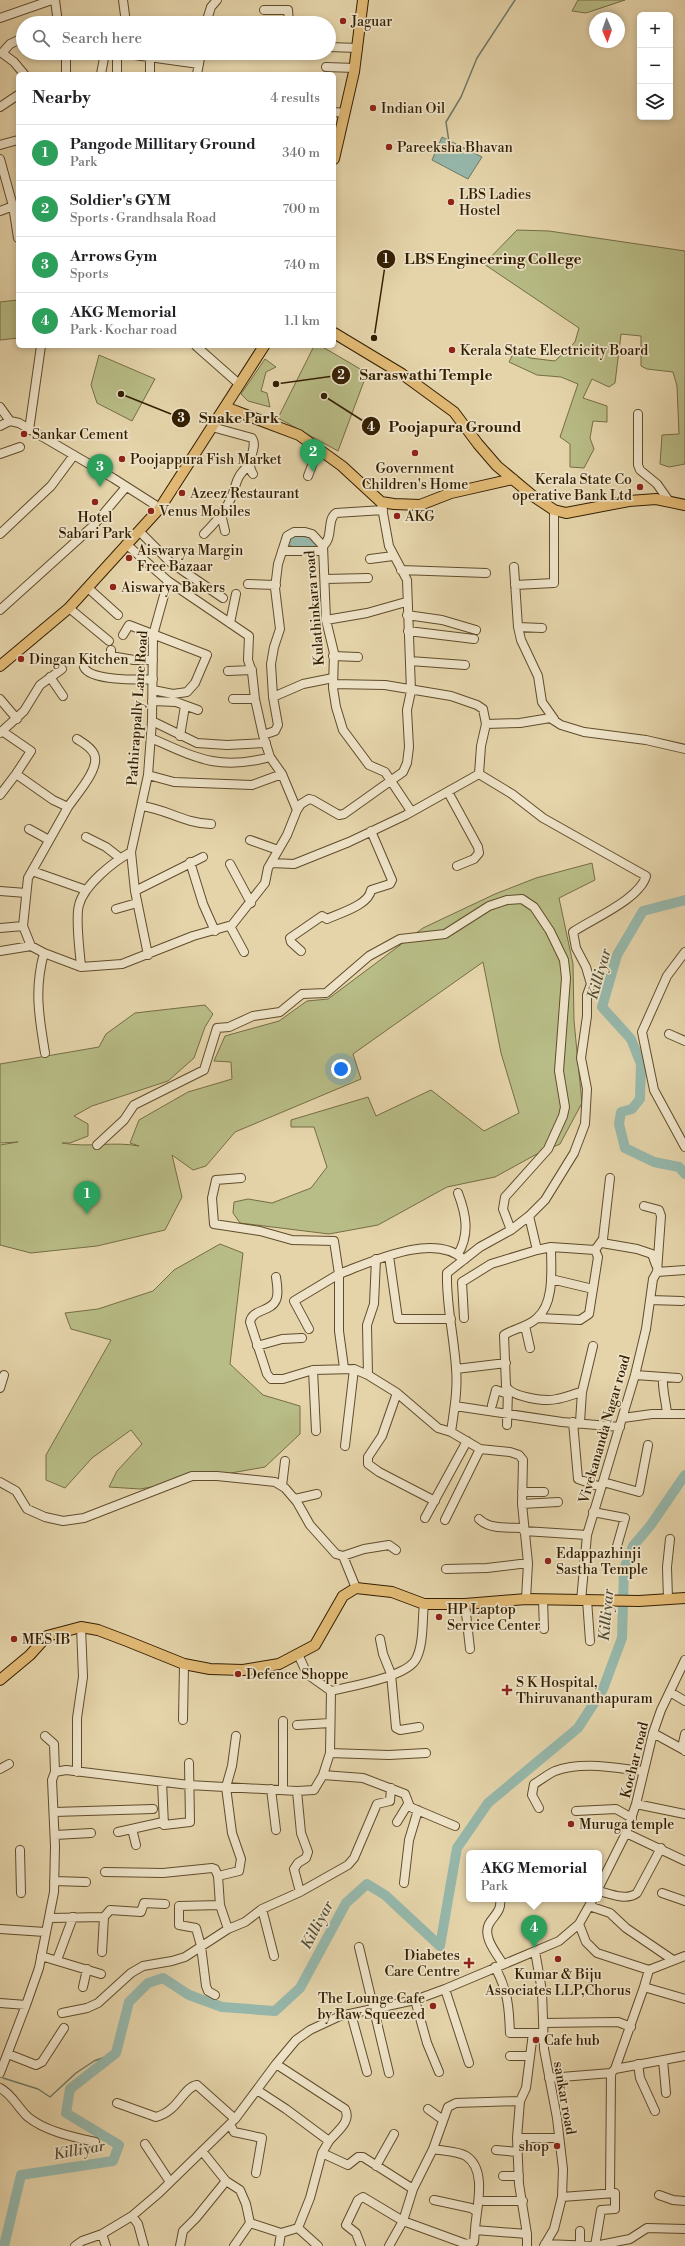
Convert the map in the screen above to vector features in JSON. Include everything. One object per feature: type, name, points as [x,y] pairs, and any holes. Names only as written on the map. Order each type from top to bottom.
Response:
[{"type":"main road","points":[[336,149],[355,68],[363,0]]},
{"type":"main road","points":[[336,334],[402,374],[454,412],[497,466],[533,496],[554,510],[566,513],[629,501],[656,499],[685,506]]},
{"type":"main road","points":[[0,666],[70,608],[160,508],[262,348]]},
{"type":"main road","points":[[225,407],[299,435],[342,466],[382,506],[394,504],[420,505],[451,493],[514,479]]},
{"type":"main road","points":[[0,1680],[30,1655],[47,1636],[81,1627],[98,1630],[184,1664],[210,1669],[242,1670],[279,1664],[315,1645],[343,1596],[356,1588],[367,1588],[392,1592],[424,1604],[465,1604],[526,1599],[632,1601],[685,1598]]},
{"type":"street","points":[[0,18],[53,0],[56,16]]},
{"type":"street","points":[[123,0],[125,16]]},
{"type":"street","points":[[208,16],[211,7],[217,0]]},
{"type":"street","points":[[264,10],[288,10],[288,16]]},
{"type":"street","points":[[16,41],[10,44],[1,52],[14,62],[22,72]]},
{"type":"street","points":[[336,47],[358,48]]},
{"type":"street","points":[[66,60],[66,72]]},
{"type":"street","points":[[101,72],[104,60]]},
{"type":"street","points":[[117,60],[117,72]]},
{"type":"street","points":[[150,60],[150,72]]},
{"type":"street","points":[[177,60],[199,64]]},
{"type":"street","points":[[197,72],[200,60]]},
{"type":"street","points":[[326,67],[355,68]]},
{"type":"street","points":[[0,107],[16,96]]},
{"type":"street","points":[[336,112],[345,113]]},
{"type":"street","points":[[0,145],[16,141]]},
{"type":"street","points":[[0,159],[13,206],[16,225]]},
{"type":"street","points":[[0,211],[13,206]]},
{"type":"street","points":[[29,430],[41,348]]},
{"type":"street","points":[[198,348],[239,384]]},
{"type":"street","points":[[0,407],[10,421]]},
{"type":"street","points":[[638,414],[638,465],[640,470],[657,484],[669,501]]},
{"type":"street","points":[[0,426],[10,421],[19,423],[160,508]]},
{"type":"street","points":[[204,534],[221,514],[231,497],[234,483],[240,473],[249,465],[254,446],[252,438],[212,427]]},
{"type":"street","points":[[0,454],[20,447]]},
{"type":"street","points":[[308,476],[314,460],[324,453]]},
{"type":"street","points":[[0,534],[51,486],[74,455]]},
{"type":"street","points":[[249,465],[253,474]]},
{"type":"street","points":[[0,610],[93,526],[126,487]]},
{"type":"street","points":[[0,951],[31,946],[44,953],[82,967],[122,964],[193,936],[230,926],[251,903],[265,883],[271,863],[301,804],[309,799],[339,814],[344,814],[403,772],[407,763],[409,747],[407,710],[411,691],[406,602],[407,580],[393,556],[382,506],[336,513],[331,518],[329,539],[323,548],[282,550]]},
{"type":"street","points":[[515,585],[554,584],[554,510]]},
{"type":"street","points":[[221,514],[225,531]]},
{"type":"street","points":[[140,532],[170,562],[223,598]]},
{"type":"street","name":"Kulathinkara road","points":[[264,739],[278,729],[273,697],[271,657],[280,629],[276,585],[282,550],[287,536],[294,532],[312,534],[323,548],[326,620],[333,656],[333,681],[336,707],[343,730],[369,765],[385,772],[411,811]]},
{"type":"street","points":[[126,544],[168,581],[249,636],[248,660],[252,670],[255,699],[264,739],[270,756],[282,774],[297,810]]},
{"type":"street","points":[[370,559],[393,556]]},
{"type":"street","points":[[514,567],[518,626],[526,655],[538,676],[542,702],[554,719],[561,725],[584,732],[646,740],[685,749]]},
{"type":"street","points":[[401,570],[486,573]]},
{"type":"street","points":[[325,579],[368,578]]},
{"type":"street","name":"Pathirappally Lane Road","points":[[148,955],[135,891],[131,852],[148,775],[152,721],[153,635],[168,581]]},
{"type":"street","points":[[248,584],[276,585]]},
{"type":"street","points":[[88,588],[118,615]]},
{"type":"street","points":[[230,624],[236,594]]},
{"type":"street","points":[[326,620],[367,614],[406,602]]},
{"type":"street","points":[[70,608],[109,641]]},
{"type":"street","points":[[407,615],[442,620],[475,634],[408,631]]},
{"type":"street","points":[[123,635],[129,625],[207,655],[195,683],[187,692],[173,694],[153,690]]},
{"type":"street","points":[[518,626],[542,628]]},
{"type":"street","points":[[111,650],[111,656],[122,659],[153,660]]},
{"type":"street","points":[[333,656],[358,656]]},
{"type":"street","points":[[410,660],[465,665]]},
{"type":"street","points":[[84,667],[88,672],[117,679],[153,679]]},
{"type":"street","points":[[0,795],[31,751],[1,732],[17,719],[40,685],[62,669]]},
{"type":"street","points":[[228,671],[252,670]]},
{"type":"street","points":[[50,677],[63,696]]},
{"type":"street","points":[[273,697],[302,684],[333,681],[385,685],[411,691],[451,696],[477,705],[482,709],[486,724],[481,746],[479,774]]},
{"type":"street","points":[[0,699],[17,719]]},
{"type":"street","points":[[233,699],[255,699]]},
{"type":"street","points":[[152,701],[176,702],[198,710]]},
{"type":"street","points":[[180,736],[185,706]]},
{"type":"street","points":[[486,724],[520,724],[543,719],[554,719]]},
{"type":"street","points":[[152,721],[180,736],[202,744],[232,745],[264,739]]},
{"type":"street","points":[[151,738],[199,759],[215,763],[238,762],[270,756]]},
{"type":"street","points":[[31,946],[23,926],[26,893],[32,871],[68,807],[95,764],[92,750],[77,739]]},
{"type":"street","points":[[16,774],[53,800],[68,807]]},
{"type":"street","points":[[148,775],[174,782],[252,785],[282,774]]},
{"type":"street","points":[[271,863],[294,864],[371,831],[448,792],[479,774]]},
{"type":"street","points":[[451,1432],[455,1406],[456,1369],[451,1320],[446,1292],[447,1273],[461,1257],[511,1230],[529,1216],[545,1200],[574,1153],[585,1124],[587,1089],[581,1058],[587,1016],[587,995],[591,984],[586,968],[576,948],[573,932],[622,902],[641,886],[646,876],[543,818],[507,791],[479,774]]},
{"type":"street","points":[[448,792],[478,847],[479,853],[474,859],[457,866]]},
{"type":"street","points":[[142,806],[160,809],[183,820],[211,824]]},
{"type":"street","points":[[29,829],[49,840]]},
{"type":"street","points":[[301,951],[291,942],[290,938],[322,916],[327,919],[343,913],[365,902],[370,897],[371,890],[390,884],[392,880],[371,831]]},
{"type":"street","points":[[86,837],[103,845],[120,858]]},
{"type":"street","points":[[250,840],[278,850]]},
{"type":"street","points":[[82,967],[78,906],[86,890],[115,860],[131,852]]},
{"type":"street","points":[[135,891],[190,862],[203,857]]},
{"type":"street","points":[[190,862],[203,904],[215,931]]},
{"type":"street","points":[[230,864],[251,903]]},
{"type":"street","points":[[32,871],[86,890]]},
{"type":"street","points":[[0,891],[26,893]]},
{"type":"street","points":[[97,1144],[124,1120],[134,1105],[204,1070],[217,1028],[229,1027],[253,1016],[280,1012],[302,994],[326,993],[369,956],[400,939],[445,934],[489,906],[507,900],[522,899],[534,907],[550,931],[564,960],[566,978],[559,1071],[565,1107],[563,1116],[548,1149],[505,1197],[503,1209],[511,1230]]},
{"type":"street","points":[[116,909],[137,903]]},
{"type":"street","points":[[0,928],[23,926]]},
{"type":"street","points":[[230,926],[244,952]]},
{"type":"street","points":[[685,952],[668,976],[642,1032],[654,1090],[685,1147]]},
{"type":"street","points":[[44,953],[39,971],[37,997],[45,1053]]},
{"type":"street","points":[[669,1034],[685,1041]]},
{"type":"street","points":[[241,1178],[216,1180],[212,1198],[214,1224],[260,1230],[292,1240],[334,1241],[339,1274],[339,1331],[344,1368]]},
{"type":"street","points":[[595,1250],[603,1239],[610,1178]]},
{"type":"street","points":[[458,1193],[466,1230],[465,1243],[461,1257]]},
{"type":"street","name":"Vivekananda Nagar road","points":[[590,1641],[584,1600],[587,1535],[623,1418],[634,1375],[653,1279],[660,1271],[661,1216],[658,1210],[644,1206]]},
{"type":"street","points":[[529,1216],[537,1250]]},
{"type":"street","points":[[603,1239],[652,1254],[660,1271],[685,1270]]},
{"type":"street","points":[[464,1318],[462,1282],[491,1264],[551,1247],[595,1250]]},
{"type":"street","points":[[507,1425],[508,1392],[506,1386],[504,1335],[525,1326],[538,1318],[547,1304],[551,1279],[551,1247]]},
{"type":"street","points":[[309,1329],[294,1301],[339,1274],[376,1259],[426,1248],[441,1248],[461,1257]]},
{"type":"street","points":[[538,1318],[580,1320],[589,1314],[598,1257],[595,1250]]},
{"type":"street","points":[[389,1256],[398,1318],[451,1320]]},
{"type":"street","points":[[368,1375],[367,1325],[374,1304],[376,1259]]},
{"type":"street","points":[[276,1277],[276,1300],[273,1304],[251,1318],[267,1374],[271,1379],[283,1379],[312,1370],[344,1368],[354,1369],[368,1375],[397,1393],[438,1428],[451,1432],[480,1449],[510,1452],[519,1456],[523,1460],[522,1504],[528,1563],[526,1599]]},
{"type":"street","points":[[551,1279],[593,1289]]},
{"type":"street","points":[[650,1300],[682,1301]]},
{"type":"street","points":[[525,1326],[530,1348]]},
{"type":"street","points":[[258,1346],[282,1339],[302,1338]]},
{"type":"street","points":[[593,1346],[582,1392],[577,1422],[578,1479],[639,1492],[648,1445]]},
{"type":"street","points":[[456,1369],[506,1363]]},
{"type":"street","points":[[345,1446],[354,1369]]},
{"type":"street","points":[[312,1370],[316,1431]]},
{"type":"street","points":[[0,1388],[4,1375]]},
{"type":"street","points":[[634,1375],[678,1378]]},
{"type":"street","points":[[663,1377],[662,1390],[666,1396],[667,1414]]},
{"type":"street","points":[[492,1405],[496,1390],[515,1395],[549,1400],[582,1392]]},
{"type":"street","points":[[397,1393],[382,1436],[368,1457],[368,1464],[379,1472],[435,1501]]},
{"type":"street","points":[[455,1406],[508,1414],[620,1427]]},
{"type":"street","points":[[623,1418],[685,1414]]},
{"type":"street","points":[[425,1518],[466,1441]]},
{"type":"street","points":[[445,1520],[480,1449]]},
{"type":"street","points":[[282,1486],[285,1461]]},
{"type":"street","points":[[0,1482],[16,1491],[27,1509],[45,1517],[63,1521],[84,1518],[192,1476],[217,1476],[275,1482],[282,1486],[295,1499],[310,1525],[336,1554],[343,1556],[364,1549],[389,1545],[396,1550]]},
{"type":"street","points":[[522,1492],[544,1492]]},
{"type":"street","points":[[295,1499],[317,1494]]},
{"type":"street","points":[[522,1504],[558,1502]]},
{"type":"street","points":[[593,1512],[625,1518],[617,1546]]},
{"type":"street","points":[[479,1519],[485,1524],[492,1526],[587,1535]]},
{"type":"street","points":[[668,1599],[667,1567],[670,1539]]},
{"type":"street","points":[[343,1556],[356,1588]]},
{"type":"street","points":[[446,1569],[487,1568],[528,1563]]},
{"type":"street","points":[[543,1600],[544,1629]]},
{"type":"street","points":[[298,1654],[307,1674],[331,1691],[368,1683],[408,1669],[417,1657],[424,1604]]},
{"type":"street","points":[[465,1604],[470,1649]]},
{"type":"street","points":[[77,1772],[77,1718],[84,1677],[81,1627]]},
{"type":"street","points":[[380,1639],[383,1654],[391,1674],[396,1728],[400,1730],[419,1726]]},
{"type":"street","name":"Kochar road","points":[[602,1882],[632,1818],[653,1733],[661,1710],[685,1660]]},
{"type":"street","points":[[183,1720],[184,1664]]},
{"type":"street","points":[[55,1772],[77,1772],[188,1785],[283,1789],[297,1791],[314,1790],[323,1775],[330,1752],[331,1691]]},
{"type":"street","points":[[670,1692],[685,1701]]},
{"type":"street","points":[[283,1722],[283,1789]]},
{"type":"street","points":[[296,1725],[330,1723]]},
{"type":"street","points":[[653,1733],[685,1751],[685,1734]]},
{"type":"street","points":[[0,2073],[39,1968],[45,1932],[50,1918],[54,1881],[55,1835],[52,1780],[55,1772],[54,1744],[45,1736]]},
{"type":"street","points":[[218,1876],[236,1873],[241,1867],[241,1859],[229,1816],[226,1787],[232,1766],[236,1736]]},
{"type":"street","points":[[330,1752],[389,1755],[426,1753]]},
{"type":"street","points":[[118,1832],[163,1822],[164,1825],[190,1822],[188,1785],[190,1763]]},
{"type":"street","points":[[0,1769],[9,1764]]},
{"type":"street","points":[[539,1808],[532,1795],[534,1784],[554,1772],[569,1767],[582,1766],[643,1771]]},
{"type":"street","points":[[323,1775],[363,1778],[392,1788],[407,1791],[408,1804],[397,1822]]},
{"type":"street","points":[[162,1782],[163,1822]]},
{"type":"street","points":[[62,2013],[88,2008],[98,2003],[131,1973],[143,1966],[185,1957],[228,1929],[245,1922],[262,1909],[300,1892],[348,1865],[354,1858],[377,1804],[390,1801],[392,1788]]},
{"type":"street","points":[[271,1789],[276,1830]]},
{"type":"street","points":[[297,1791],[301,1833],[308,1852],[306,1858],[298,1863],[294,1869],[300,1892]]},
{"type":"street","points":[[408,1804],[410,1807],[455,1826]]},
{"type":"street","points":[[636,1804],[685,1814]]},
{"type":"street","points":[[54,1812],[153,1808]]},
{"type":"street","points":[[576,1811],[616,1809],[632,1818]]},
{"type":"street","points":[[404,1883],[409,1840],[418,1810]]},
{"type":"street","points":[[132,1829],[136,1845]]},
{"type":"street","points":[[55,1835],[91,1833]]},
{"type":"street","points":[[626,1833],[661,1848],[685,1861]]},
{"type":"street","points":[[602,1893],[624,1897],[634,1896],[661,1848]]},
{"type":"street","points":[[20,1850],[21,1893]]},
{"type":"street","points":[[105,1872],[163,1873],[215,1868],[218,1876],[220,1905],[228,1929]]},
{"type":"street","points":[[54,1881],[86,1882]]},
{"type":"street","points":[[662,1893],[685,1901]]},
{"type":"street","points":[[499,1902],[497,1914],[488,1925],[488,1931],[508,1996],[510,2033],[543,2033]]},
{"type":"street","points":[[75,2246],[102,2234],[132,2216],[170,2182],[232,2121],[296,2040],[326,2021],[415,2000],[446,1990],[559,1941],[579,1924],[591,1902],[610,1913],[626,1928],[673,1960]]},
{"type":"street","points":[[102,1952],[104,1917],[110,1910],[141,1912],[144,1903],[166,1904]]},
{"type":"street","points":[[215,1995],[208,1991],[206,1986],[201,1946],[196,1928],[179,1925],[178,1906],[220,1905]]},
{"type":"street","points":[[262,1909],[274,1956]]},
{"type":"street","points":[[57,1960],[73,1917]]},
{"type":"street","points":[[50,1918],[104,1917]]},
{"type":"street","points":[[579,1924],[586,1942],[597,1953],[649,1970],[685,1956]]},
{"type":"street","points":[[0,1930],[45,1932]]},
{"type":"street","points":[[359,1947],[389,2073]]},
{"type":"street","name":"sankar road","points":[[535,1951],[542,1991],[543,2033],[563,2169],[562,2198],[554,2229],[544,2245]]},
{"type":"street","points":[[41,1956],[101,1974]]},
{"type":"street","points":[[83,1987],[87,1969]]},
{"type":"street","points":[[610,2192],[613,2071],[630,2027],[649,1970]]},
{"type":"street","points":[[644,1987],[685,1999]]},
{"type":"street","points":[[446,1990],[469,2063]]},
{"type":"street","points":[[415,2000],[427,2043],[439,2072]]},
{"type":"street","points":[[0,2003],[26,2005]]},
{"type":"street","points":[[351,2014],[367,2072]]},
{"type":"street","points":[[543,2023],[618,2022],[630,2027]]},
{"type":"street","points":[[8,2054],[36,2065],[42,2062],[64,2028]]},
{"type":"street","points":[[527,2246],[527,2234],[519,2176],[517,2138],[520,2101],[526,2088],[533,2033]]},
{"type":"street","points":[[510,2056],[530,2056]]},
{"type":"street","points":[[549,2078],[613,2071],[638,2064],[685,2056]]},
{"type":"street","points":[[663,2060],[666,2093]]},
{"type":"street","points":[[276,2064],[345,2109],[347,2114],[347,2121],[329,2141],[322,2153],[310,2198],[298,2228]]},
{"type":"street","points":[[638,2064],[640,2078],[655,2110]]},
{"type":"street","points":[[117,2103],[156,2117],[169,2112],[179,2103],[190,2087],[197,2085],[232,2121],[234,2132],[262,2138],[256,2173]]},
{"type":"street","points":[[0,2088],[13,2098],[17,2106],[34,2121],[60,2132],[95,2142]]},
{"type":"street","points":[[258,2090],[329,2141]]},
{"type":"street","points":[[389,2246],[403,2221],[413,2189],[433,2149],[448,2107],[456,2103],[520,2101]]},
{"type":"street","points":[[428,2109],[443,2120]]},
{"type":"street","points":[[376,2166],[394,2134]]},
{"type":"street","points":[[517,2138],[559,2138]]},
{"type":"street","points":[[145,2144],[170,2182]]},
{"type":"street","points":[[361,2246],[356,2233],[346,2225],[348,2216],[361,2197],[366,2198],[403,2221],[466,2244],[474,2242],[479,2182],[473,2162],[466,2156],[433,2149]]},
{"type":"street","points":[[202,2150],[226,2181],[240,2190],[246,2204],[250,2223],[234,2246]]},
{"type":"street","points":[[496,2150],[517,2152]]},
{"type":"street","points":[[322,2153],[348,2165],[360,2157],[413,2189]]},
{"type":"street","points":[[503,2176],[519,2176]]},
{"type":"street","points":[[180,2246],[183,2231],[196,2218],[226,2181]]},
{"type":"street","points":[[562,2198],[610,2192],[615,2193],[615,2209],[601,2210],[595,2246]]},
{"type":"street","points":[[659,2195],[673,2200],[685,2201]]},
{"type":"street","points":[[434,2200],[471,2208],[476,2211]]},
{"type":"street","points":[[484,2202],[523,2201]]},
{"type":"street","points":[[132,2216],[138,2224],[144,2246]]},
{"type":"street","points":[[250,2223],[281,2233],[298,2228]]},
{"type":"street","points":[[298,2228],[318,2246]]},
{"type":"street","points":[[544,2245],[595,2246],[630,2242],[648,2228],[685,2229]]},
{"type":"street","points":[[475,2230],[527,2234]]},
{"type":"street","points":[[580,2231],[580,2246]]},
{"type":"street","points":[[279,2246],[281,2233]]},
{"type":"street","points":[[102,2234],[106,2246]]},
{"type":"green space","points":[[578,0],[625,0],[586,13],[572,11]]},
{"type":"green space","points":[[517,230],[549,231],[685,251],[685,464],[669,467],[660,464],[662,435],[679,434],[677,386],[673,372],[647,369],[641,366],[641,336],[621,334],[615,383],[609,387],[592,379],[583,398],[607,406],[607,422],[593,421],[590,438],[594,449],[584,468],[570,467],[570,444],[560,437],[578,384],[561,377],[537,375],[509,362],[515,350],[530,358],[555,361],[575,342],[579,328],[484,264]]},
{"type":"green space","points":[[16,300],[16,338],[0,340],[0,302]]},
{"type":"green space","points":[[313,348],[324,348],[367,373],[338,451],[278,418]]},
{"type":"green space","points":[[99,355],[155,379],[132,421],[97,403],[91,385]]},
{"type":"green space","points":[[265,359],[276,367],[266,372],[261,391],[267,393],[270,407],[248,401],[241,394]]},
{"type":"green space","points":[[592,863],[595,880],[559,898],[573,964],[574,1021],[582,1103],[560,1144],[535,1155],[495,1177],[447,1187],[378,1225],[329,1234],[240,1223],[233,1213],[234,1202],[248,1199],[272,1203],[311,1188],[327,1167],[314,1127],[291,1127],[291,1120],[368,1097],[376,1116],[431,1090],[484,1131],[519,1113],[501,1053],[483,962],[353,1054],[361,1079],[235,1132],[206,1166],[193,1170],[172,1155],[182,1197],[165,1230],[97,1246],[31,1253],[0,1245],[0,1145],[18,1142],[0,1143],[0,1064],[99,1047],[106,1034],[135,1013],[205,1005],[213,1014],[205,1027],[194,1058],[168,1081],[92,1106],[74,1116],[88,1124],[88,1136],[70,1143],[62,1143],[81,1145],[120,1144],[139,1146],[130,1143],[139,1120],[188,1092],[232,1079],[231,1062],[214,1061],[225,1036],[279,1021],[307,1001],[328,999],[423,928],[495,894],[536,878]]},
{"type":"green space","points":[[220,1244],[243,1253],[230,1364],[263,1395],[300,1406],[300,1434],[265,1467],[140,1489],[109,1487],[117,1471],[142,1444],[131,1430],[92,1458],[65,1488],[46,1480],[46,1455],[111,1340],[71,1329],[65,1313],[98,1309],[153,1291],[174,1270]]},
{"type":"water","points":[[442,137],[482,157],[468,179],[432,160]]},
{"type":"water","points":[[307,532],[320,542],[319,548],[294,548],[288,544],[290,535]]},
{"type":"waterway","points":[[449,142],[446,122],[461,97],[477,58],[515,0]]},
{"type":"waterway","name":"Killiyar","points":[[685,900],[643,911],[617,955],[602,1007],[631,1039],[641,1064],[640,1099],[632,1109],[621,1112],[619,1124],[625,1148],[654,1162],[679,1167],[685,1174]]},
{"type":"waterway","name":"Killiyar","points":[[4,2246],[21,2175],[113,2161],[119,2145],[66,2113],[70,2089],[116,2053],[129,2002],[148,1983],[163,1978],[189,1995],[222,2007],[275,2011],[300,1988],[346,1903],[367,1884],[385,1895],[440,1946],[457,1848],[488,1803],[578,1728],[603,1689],[622,1638],[624,1569],[633,1546],[650,1526],[685,1475]]},
{"type":"waterway","points":[[3,2078],[38,2089],[50,2097],[76,2073],[94,2061],[116,2053]]},
{"type":"place","name":"Jaguar","points":[[343,21]]},
{"type":"place","name":"Indian Oil","points":[[373,108]]},
{"type":"place","name":"Pareeksha Bhavan","points":[[389,147]]},
{"type":"place","name":"LBS Ladies Hostel","points":[[451,202]]},
{"type":"place","name":"LBS Engineering College","points":[[374,338]]},
{"type":"place","name":"Kerala State Electricity Board","points":[[452,350]]},
{"type":"place","name":"Saraswathi Temple","points":[[276,384]]},
{"type":"place","name":"Snake Park","points":[[121,394]]},
{"type":"place","name":"Poojapura Ground","points":[[324,396]]},
{"type":"place","name":"Sankar Cement","points":[[24,434]]},
{"type":"place","name":"Government Children's Home","points":[[415,453]]},
{"type":"place","name":"Poojappura Fish Market","points":[[122,459]]},
{"type":"place","name":"Soldier's GYM","points":[[313,472]]},
{"type":"place","name":"Arrows Gym","points":[[100,487]]},
{"type":"place","name":"Kerala State Co operative Bank Ltd","points":[[640,487]]},
{"type":"place","name":"Azeez Restaurant","points":[[182,493]]},
{"type":"place","name":"Hotel Sabari Park","points":[[95,502]]},
{"type":"place","name":"Venus Mobiles","points":[[151,511]]},
{"type":"place","name":"AKG","points":[[397,516]]},
{"type":"place","name":"Aiswarya Margin Free Bazaar","points":[[129,558]]},
{"type":"place","name":"Aiswarya Bakers","points":[[113,587]]},
{"type":"place","name":"Dingan Kitchen","points":[[21,659]]},
{"type":"place","name":"Pangode Millitary Ground","points":[[87,1214]]},
{"type":"place","name":"Edappazhinji Sastha Temple","points":[[548,1561]]},
{"type":"place","name":"HP Laptop Service Center","points":[[439,1617]]},
{"type":"place","name":"MES IB","points":[[14,1639]]},
{"type":"place","name":"Defence Shoppe","points":[[238,1674]]},
{"type":"place","name":"S K Hospital, Thiruvananthapuram","points":[[507,1690]]},
{"type":"place","name":"Muruga temple","points":[[571,1824]]},
{"type":"place","name":"AKG Memorial","points":[[534,1948]]},
{"type":"place","name":"Kumar & Biju Associates LLP,Chorus","points":[[558,1959]]},
{"type":"place","name":"Diabetes Care Centre","points":[[469,1963]]},
{"type":"place","name":"The Lounge Cafe by Raw Squeezed","points":[[433,2006]]},
{"type":"place","name":"Cafe hub","points":[[536,2040]]},
{"type":"place","name":"shop","points":[[557,2146]]}]
